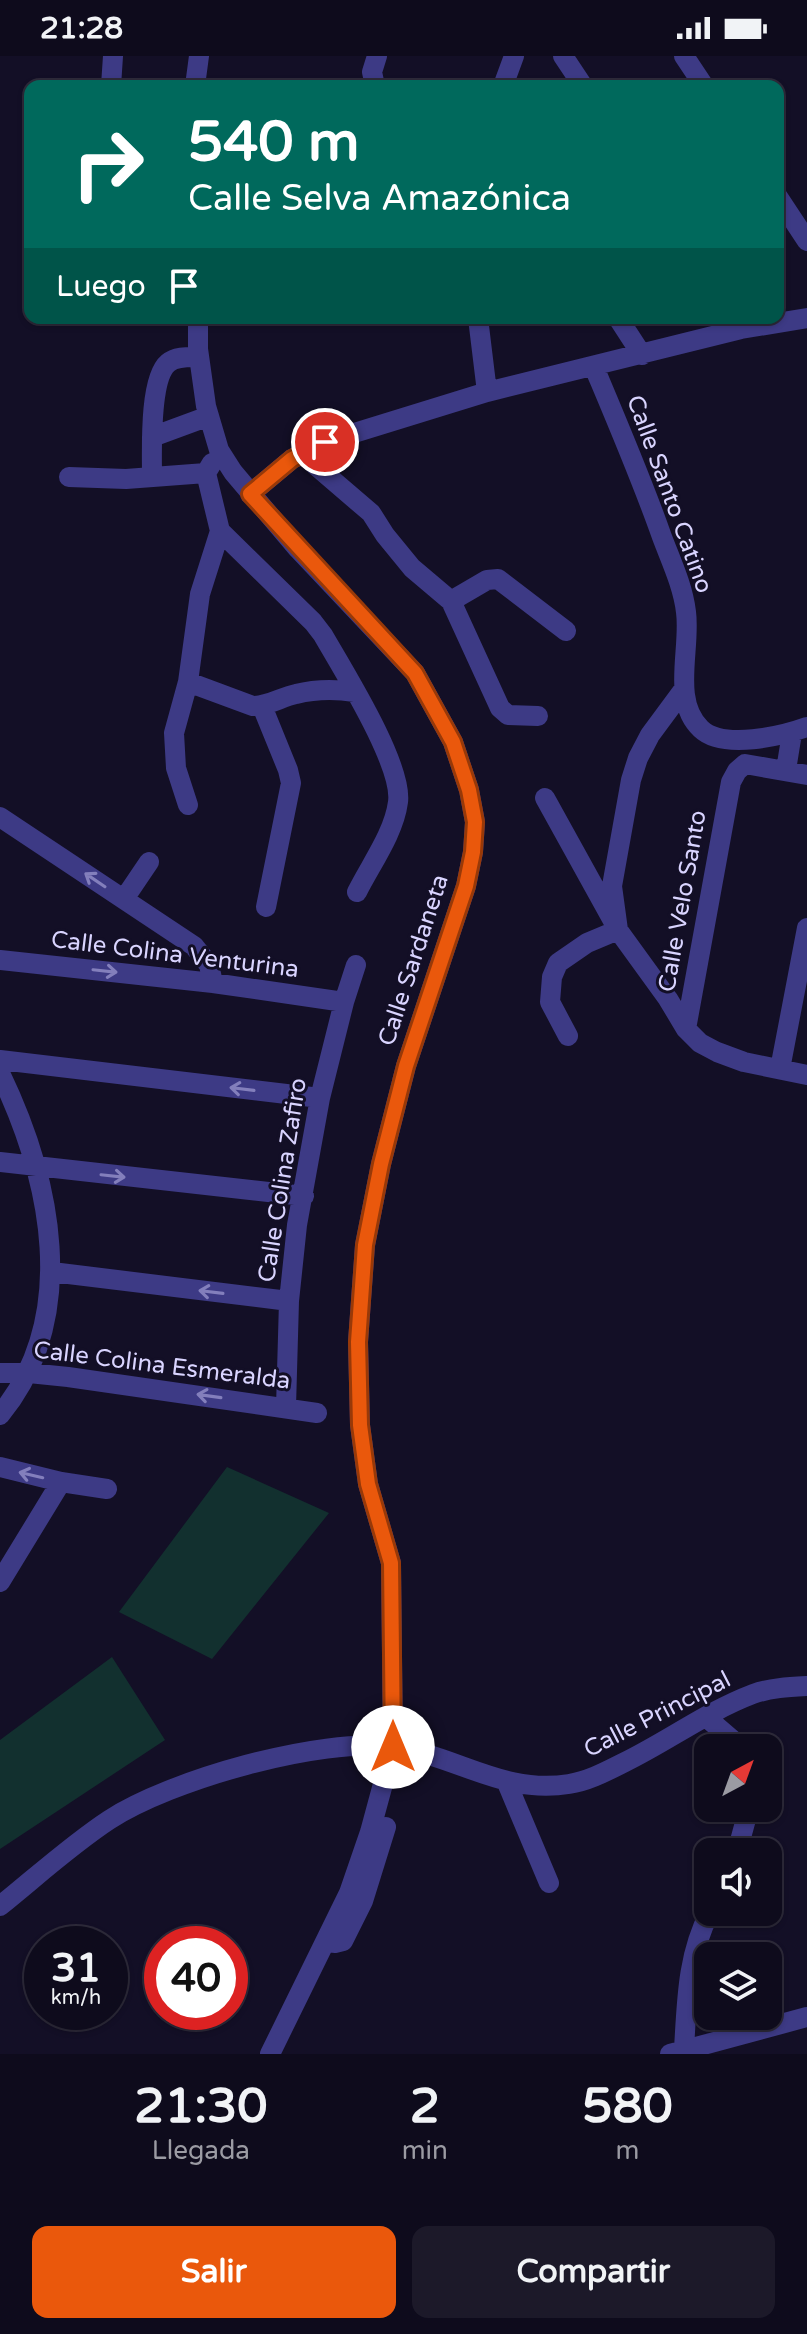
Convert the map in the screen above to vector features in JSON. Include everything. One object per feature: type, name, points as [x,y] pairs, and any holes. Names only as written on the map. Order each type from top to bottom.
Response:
[{"type":"street","points":[[111,80],[113,56]]},
{"type":"street","points":[[196,80],[199,56]]},
{"type":"street","points":[[374,80],[372,72],[377,56]]},
{"type":"street","points":[[505,80],[514,56]]},
{"type":"street","points":[[563,56],[579,80]]},
{"type":"street","points":[[684,56],[700,80]]},
{"type":"street","points":[[784,206],[807,241]]},
{"type":"street","points":[[784,320],[807,318]]},
{"type":"street","name":"Calle Sardaneta","points":[[198,324],[199,357],[209,416],[219,450],[250,494],[415,673],[453,742],[469,790],[475,822],[466,886],[406,1066],[381,1164],[365,1245],[358,1342],[360,1425],[368,1484],[391,1563],[399,1748],[349,1893],[270,2054]]},
{"type":"street","points":[[479,324],[487,392]]},
{"type":"street","points":[[622,324],[642,355]]},
{"type":"street","points":[[250,494],[298,456],[325,442],[487,392],[642,355],[735,324]]},
{"type":"street","points":[[152,477],[152,437],[159,377],[166,364],[176,358],[199,357]]},
{"type":"street","name":"Calle Santo Catino","points":[[594,367],[679,581],[686,611],[688,645],[684,689]]},
{"type":"street","points":[[152,437],[209,416]]},
{"type":"street","points":[[219,450],[206,473],[220,531],[323,635],[392,765],[399,801],[389,830],[357,892]]},
{"type":"street","points":[[298,456],[315,465],[371,513],[412,568],[451,601],[500,708],[508,715],[538,716]]},
{"type":"street","points":[[69,477],[152,477],[206,473]]},
{"type":"street","points":[[188,805],[176,768],[174,733],[188,682],[198,607],[220,531]]},
{"type":"street","points":[[451,601],[487,580],[498,579],[566,631]]},
{"type":"street","points":[[188,682],[236,701],[262,706],[314,690],[355,692]]},
{"type":"street","points":[[684,689],[688,710],[694,721],[703,731],[715,737],[741,740],[800,730],[786,770],[807,775]]},
{"type":"street","points":[[618,930],[612,886],[631,780],[650,735],[684,689]]},
{"type":"street","points":[[262,706],[291,783],[266,907]]},
{"type":"street","name":"Calle Velo Santo","points":[[686,1029],[731,782],[745,764],[786,770]]},
{"type":"street","points":[[545,798],[618,930],[686,1029],[700,1043],[717,1052],[744,1062],[807,1075]]},
{"type":"street","points":[[0,817],[201,952],[209,965],[213,983]]},
{"type":"street","points":[[124,899],[149,862]]},
{"type":"street","points":[[780,1069],[807,928]]},
{"type":"street","points":[[568,1036],[550,1002],[552,977],[558,963],[587,943],[618,930]]},
{"type":"street","name":"Calle Colina Venturina","points":[[0,960],[213,983],[344,1002]]},
{"type":"street","name":"Calle Colina Zafiro","points":[[286,1407],[289,1301],[297,1225],[320,1098],[356,965]]},
{"type":"street","points":[[0,1060],[320,1098]]},
{"type":"street","points":[[0,1073],[23,1127],[47,1213],[52,1272],[45,1321],[29,1373],[0,1415]]},
{"type":"street","points":[[0,1162],[304,1196]]},
{"type":"street","points":[[52,1272],[289,1301]]},
{"type":"street","name":"Calle Colina Esmeralda","points":[[0,1373],[29,1373],[317,1413]]},
{"type":"street","points":[[0,1467],[61,1482],[107,1489]]},
{"type":"street","points":[[0,1582],[61,1482]]},
{"type":"street","name":"Calle Principal","points":[[0,1906],[109,1820],[160,1794],[245,1765],[301,1753],[364,1746],[399,1748],[446,1760],[507,1783],[540,1786],[571,1784],[600,1775],[755,1693],[807,1686]]},
{"type":"street","points":[[707,1718],[726,1734]]},
{"type":"street","points":[[507,1783],[549,1883]]},
{"type":"street","points":[[703,1926],[691,1958],[681,2052],[807,2017]]},
{"type":"green space","points":[[227,1467],[329,1513],[212,1659],[119,1612]]},
{"type":"green space","points":[[112,1657],[165,1740],[0,1849],[0,1740]]},
{"type":"route","points":[[325,442],[292,459],[250,494],[415,673],[453,742],[469,790],[475,822],[466,886],[406,1066],[381,1164],[365,1245],[358,1342],[360,1425],[368,1484],[391,1563],[393,1747]]}]
